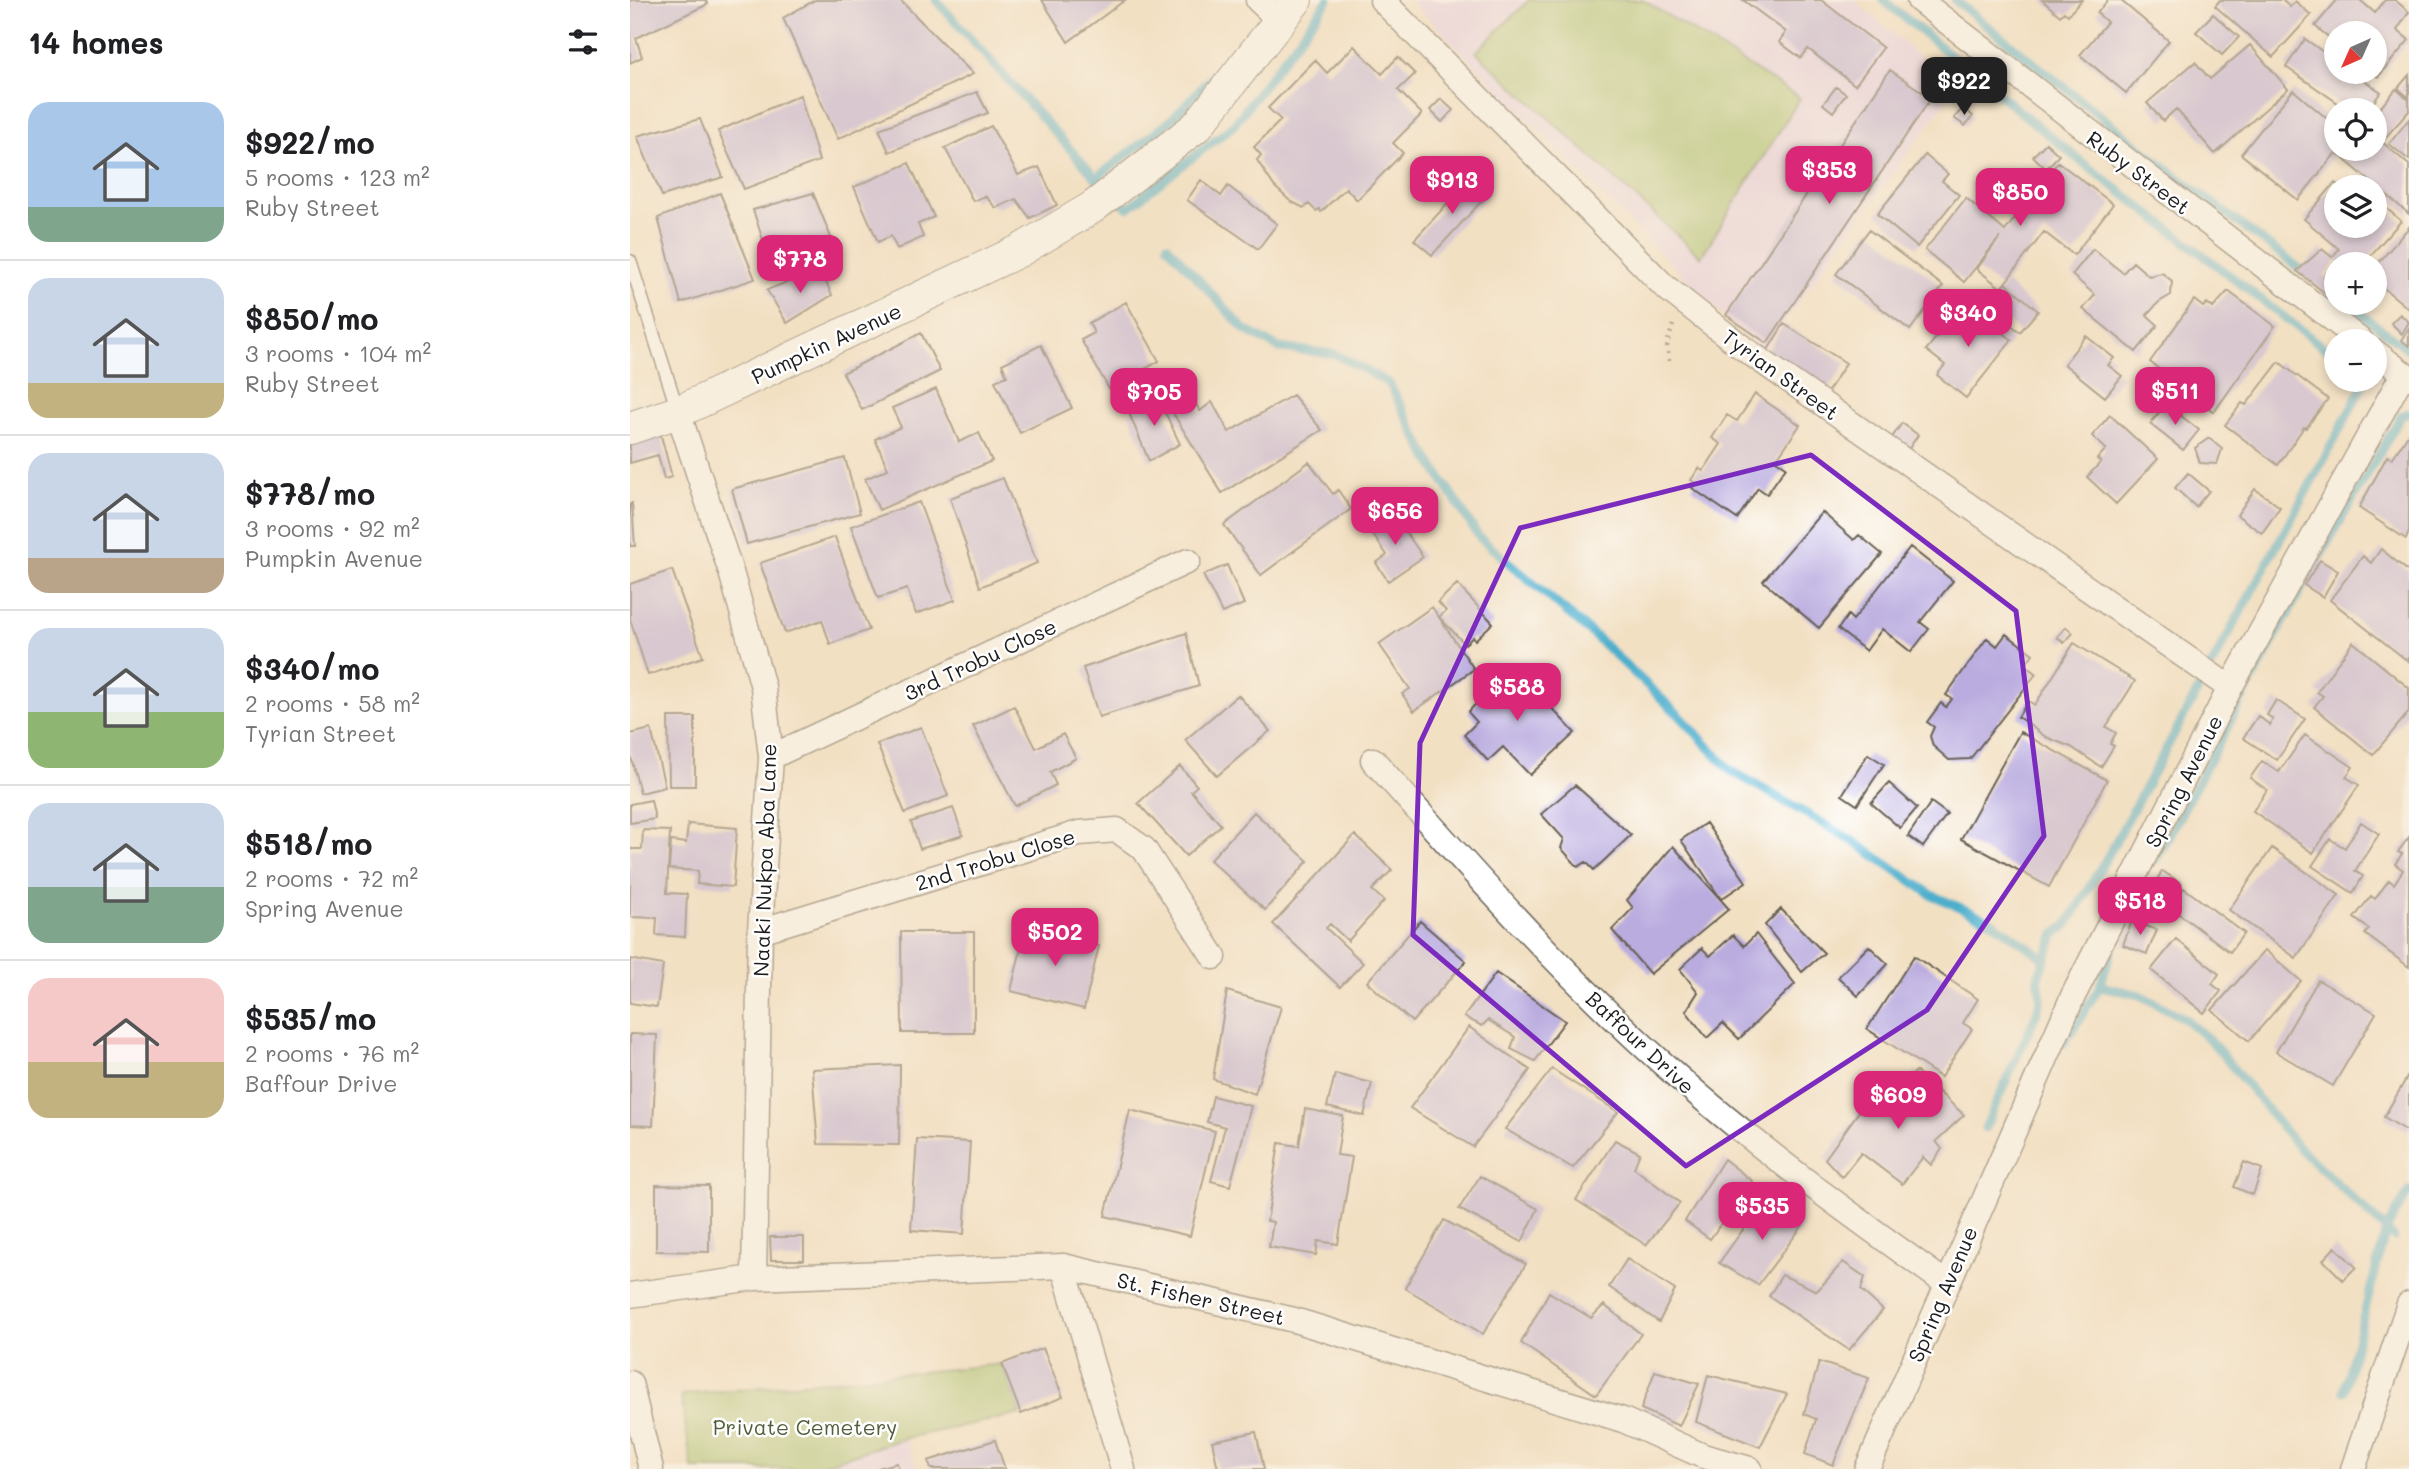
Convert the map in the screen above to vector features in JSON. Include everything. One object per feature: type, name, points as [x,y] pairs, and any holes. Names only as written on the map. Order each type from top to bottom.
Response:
[{"type":"street","name":"Tyrian Street","points":[[1382,0],[1664,286],[1743,348],[2230,688]]},
{"type":"street","name":"Ruby Street","points":[[1919,0],[2345,329]]},
{"type":"street","name":"Pumpkin Avenue","points":[[630,428],[678,412],[1019,251],[1093,207],[1197,126],[1278,7]]},
{"type":"street","points":[[2387,361],[2406,376]]},
{"type":"street","name":"Spring Avenue","points":[[1867,1469],[2073,996],[2230,688],[2406,376]]},
{"type":"street","name":"Naaki Nukpa Aba Lane","points":[[678,412],[731,572],[763,687],[771,757],[760,931],[754,1278]]},
{"type":"street","name":"3rd Trobu Close","points":[[771,757],[1188,561]]},
{"type":"street","name":"Baffour Drive","points":[[1373,760],[1524,929],[1676,1076],[1827,1198],[1947,1284]]},
{"type":"street","name":"2nd Trobu Close","points":[[760,931],[1079,833],[1117,830],[1144,849],[1214,957]]},
{"type":"street","points":[[1063,1266],[1123,1469]]},
{"type":"street","name":"St. Fisher Street","points":[[630,1295],[754,1278],[1063,1266],[1294,1320],[1623,1420],[1703,1456],[1750,1469]]},
{"type":"street","points":[[2353,1469],[2409,1304]]},
{"type":"street","points":[[630,1383],[651,1469]]},
{"type":"street","points":[[1681,1469],[1703,1456]]},
{"type":"lane","points":[[630,261],[678,412]]},
{"type":"highlighted area","points":[[1811,455],[2016,611],[2044,836],[1927,1010],[1686,1166],[1413,935],[1420,743],[1520,528]]},
{"type":"shaded area","points":[[1410,0],[1854,0],[1956,88],[1763,350],[1723,316]]},
{"type":"shaded area","points":[[905,1438],[917,1469],[809,1469]]},
{"type":"green space","points":[[1529,0],[1643,0],[1800,98],[1701,257],[1476,52]]},
{"type":"green space","name":"Private Cemetery","points":[[1002,1364],[1021,1414],[905,1438],[809,1469],[692,1469],[681,1395]]},
{"type":"building","points":[[630,0],[705,0],[708,4],[636,38],[642,57],[630,63]]},
{"type":"building","points":[[815,0],[900,0],[973,74],[838,139],[783,18]]},
{"type":"building","points":[[1042,0],[1125,0],[1068,42]]},
{"type":"building","points":[[1743,0],[1821,0],[1883,48],[1855,85],[1808,49],[1801,58],[1779,42],[1786,32]]},
{"type":"building","points":[[2042,0],[2082,0],[2068,15],[2064,12],[2060,16]]},
{"type":"building","points":[[2108,0],[2120,0],[2169,41],[2126,93],[2080,55],[2107,22],[2097,13]]},
{"type":"building","points":[[2220,0],[2282,0],[2290,7],[2295,1],[2311,15],[2273,57],[2215,6]]},
{"type":"building","points":[[2337,0],[2360,0],[2375,13],[2385,0],[2395,0],[2409,12],[2397,30],[2409,40],[2387,66],[2387,21],[2324,21],[2324,33],[2315,26]]},
{"type":"building","points":[[2213,14],[2239,37],[2222,55],[2196,32]]},
{"type":"building","points":[[2305,39],[2324,52],[2324,84],[2369,84],[2381,92],[2377,98],[2331,98],[2286,67]]},
{"type":"building","points":[[2250,45],[2288,89],[2215,154],[2176,109],[2163,121],[2147,103],[2195,62],[2210,79]]},
{"type":"building","points":[[1354,46],[1382,74],[1398,57],[1415,74],[1398,90],[1422,114],[1393,143],[1403,153],[1357,200],[1346,188],[1321,212],[1309,204],[1304,208],[1290,201],[1274,186],[1257,160],[1261,155],[1254,147],[1281,120],[1268,108],[1315,60],[1327,73]]},
{"type":"building","points":[[1890,70],[1931,98],[1767,343],[1726,315]]},
{"type":"building","points":[[2409,75],[2409,98],[2398,88]]},
{"type":"building","points":[[1836,87],[1846,94],[1833,112],[1823,104]]},
{"type":"building","points":[[2396,89],[2409,100],[2409,111],[2387,136],[2387,100]]},
{"type":"building","points":[[2293,90],[2324,116],[2324,161],[2329,161],[2298,200],[2241,154]]},
{"type":"building","points":[[977,92],[988,113],[889,152],[879,129]]},
{"type":"building","points":[[800,95],[819,161],[744,189],[718,131]]},
{"type":"building","points":[[1441,99],[1453,110],[1442,122],[1430,110]]},
{"type":"building","points":[[1963,108],[1973,116],[1965,126],[1954,118]]},
{"type":"building","points":[[700,119],[723,177],[662,196],[637,136]]},
{"type":"building","points":[[2409,119],[2409,160],[2389,144]]},
{"type":"building","points":[[991,126],[1018,175],[1039,167],[1057,205],[1030,218],[1016,199],[996,208],[985,196],[973,201],[945,148]]},
{"type":"building","points":[[2046,143],[2059,155],[2046,169],[2033,156]]},
{"type":"building","points":[[2387,146],[2409,165],[2409,214],[2387,195],[2387,175],[2363,175],[2346,161],[2387,161]]},
{"type":"building","points":[[1925,155],[1948,174],[1942,181],[1959,195],[1917,247],[1877,214]]},
{"type":"building","points":[[2058,162],[2113,204],[2074,255],[2044,232],[2001,288],[1977,269],[2000,237],[1964,282],[1925,250],[1966,198],[2005,231]]},
{"type":"building","points":[[909,163],[934,217],[918,224],[923,237],[897,249],[891,236],[878,242],[854,187]]},
{"type":"building","points":[[1473,176],[1490,192],[1432,255],[1414,240]]},
{"type":"building","points":[[1201,180],[1221,196],[1228,186],[1277,224],[1258,249],[1187,200]]},
{"type":"building","points":[[720,193],[755,279],[681,303],[658,218]]},
{"type":"building","points":[[813,193],[837,252],[773,270],[753,210]]},
{"type":"building","points":[[2324,196],[2324,236],[2304,219]]},
{"type":"building","points":[[2387,209],[2401,221],[2387,237]]},
{"type":"building","points":[[2409,227],[2409,309],[2387,291],[2387,253]]},
{"type":"building","points":[[1869,230],[1943,286],[1910,330],[1836,274]]},
{"type":"building","points":[[2326,238],[2386,238],[2374,252],[2336,252],[2339,249]]},
{"type":"building","points":[[2093,249],[2123,273],[2133,262],[2149,276],[2162,273],[2172,281],[2171,295],[2159,302],[2147,315],[2158,325],[2136,352],[2083,309],[2095,295],[2072,275]]},
{"type":"building","points":[[2322,249],[2326,252],[2324,292],[2297,271]]},
{"type":"building","points":[[820,269],[832,295],[787,323],[767,290]]},
{"type":"building","points":[[2006,283],[2038,311],[2020,332],[1987,305]]},
{"type":"building","points":[[2228,291],[2275,326],[2214,412],[2150,362],[2194,300],[2203,307],[2207,303],[2213,308]]},
{"type":"building","points":[[1126,302],[1159,361],[1109,389],[1081,340],[1094,333],[1089,323]]},
{"type":"building","points":[[1965,302],[2012,340],[1966,398],[1937,375],[1945,365],[1926,350]]},
{"type":"building","points":[[2400,314],[2409,322],[2402,334],[2391,323]]},
{"type":"building","points":[[1784,324],[1846,363],[1827,393],[1766,353]]},
{"type":"building","points":[[2409,329],[2409,346],[2401,340]]},
{"type":"building","points":[[921,333],[940,371],[862,410],[843,373]]},
{"type":"building","points":[[2086,336],[2114,358],[2108,365],[2122,376],[2105,397],[2064,364]]},
{"type":"building","points":[[1041,345],[1072,408],[1020,433],[995,381],[1007,376],[1002,364]]},
{"type":"building","points":[[2279,362],[2328,399],[2306,428],[2304,427],[2278,465],[2225,425],[2242,403],[2246,405]]},
{"type":"building","points":[[936,389],[959,442],[979,433],[992,461],[879,510],[865,479],[888,469],[875,439],[901,427],[892,408]]},
{"type":"building","points":[[1188,390],[1200,411],[1212,402],[1229,432],[1293,395],[1322,430],[1222,493],[1168,405]]},
{"type":"building","points":[[1156,393],[1180,444],[1149,461],[1129,413]]},
{"type":"building","points":[[1755,394],[1800,425],[1776,460],[1786,467],[1767,494],[1758,488],[1737,519],[1692,488],[1695,483],[1691,480],[1699,468],[1703,471],[1721,444],[1712,438],[1727,415],[1737,421]]},
{"type":"building","points":[[2166,404],[2199,430],[2183,450],[2150,424]]},
{"type":"building","points":[[2110,415],[2158,459],[2116,504],[2087,477],[2101,462],[2097,459],[2106,449],[2092,436]]},
{"type":"building","points":[[1902,423],[1918,435],[1908,450],[1891,439]]},
{"type":"building","points":[[659,428],[672,477],[664,479],[658,455],[630,463],[630,435]]},
{"type":"building","points":[[2409,433],[2409,532],[2406,539],[2359,508],[2387,456],[2392,459]]},
{"type":"building","points":[[2209,438],[2222,449],[2217,464],[2200,463],[2195,448]]},
{"type":"building","points":[[845,458],[860,513],[747,544],[732,489]]},
{"type":"building","points":[[1309,462],[1333,494],[1338,490],[1351,509],[1261,575],[1224,525]]},
{"type":"building","points":[[2188,473],[2209,491],[2196,507],[2175,488]]},
{"type":"building","points":[[1003,478],[1037,563],[980,587],[950,498]]},
{"type":"building","points":[[2255,489],[2280,507],[2262,533],[2237,515]]},
{"type":"building","points":[[919,502],[955,600],[916,614],[907,589],[878,598],[851,526]]},
{"type":"building","points":[[632,503],[635,546],[630,546]]},
{"type":"building","points":[[1822,512],[1854,540],[1859,535],[1882,554],[1819,628],[1763,581]]},
{"type":"building","points":[[1393,513],[1423,557],[1388,581],[1376,563],[1387,555],[1369,529]]},
{"type":"building","points":[[835,537],[869,630],[830,644],[822,620],[785,633],[760,563]]},
{"type":"building","points":[[1910,547],[1953,581],[1920,622],[1929,629],[1911,652],[1882,629],[1866,651],[1838,629],[1848,615],[1853,620]]},
{"type":"building","points":[[2381,549],[2409,572],[2409,662],[2330,600],[2363,556],[2371,563]]},
{"type":"building","points":[[2320,560],[2338,571],[2323,597],[2304,585]]},
{"type":"building","points":[[1227,565],[1244,604],[1222,613],[1203,575]]},
{"type":"building","points":[[672,570],[703,657],[648,675],[630,619],[630,584]]},
{"type":"building","points":[[1457,584],[1493,623],[1475,640],[1473,637],[1465,644],[1439,617],[1446,611],[1438,602]]},
{"type":"building","points":[[1432,607],[1474,669],[1414,711],[1402,694],[1410,689],[1379,644]]},
{"type":"building","points":[[2066,627],[2073,633],[2064,643],[2057,637]]},
{"type":"building","points":[[1186,633],[1199,686],[1099,717],[1083,668]]},
{"type":"building","points":[[2006,634],[2033,654],[2025,665],[2036,674],[1970,759],[1949,760],[1933,746],[1930,736],[1934,727],[1927,722],[1941,703],[1946,707],[1952,699],[1946,695],[1987,638],[1997,646]]},
{"type":"building","points":[[2353,642],[2409,688],[2409,712],[2373,755],[2314,707],[2323,696],[2317,692]]},
{"type":"building","points":[[2074,643],[2135,681],[2106,727],[2116,733],[2110,744],[2114,746],[2101,767],[2071,747],[2046,737],[2018,717],[2028,701],[2035,705]]},
{"type":"building","points":[[1512,666],[1575,733],[1530,775],[1503,747],[1488,761],[1464,735],[1477,722],[1468,712]]},
{"type":"building","points":[[1238,695],[1270,731],[1217,776],[1185,740]]},
{"type":"building","points":[[2276,700],[2305,719],[2277,760],[2243,738],[2258,716],[2270,725],[2273,719],[2267,715]]},
{"type":"building","points":[[1014,706],[1036,748],[1063,734],[1076,758],[1050,772],[1056,785],[1015,806],[973,726]]},
{"type":"building","points":[[668,717],[695,717],[695,786],[669,786]]},
{"type":"building","points":[[921,727],[948,796],[905,813],[877,744]]},
{"type":"building","points":[[651,729],[665,787],[640,793],[630,753],[630,734]]},
{"type":"building","points":[[2020,732],[2107,780],[2049,887],[1961,839]]},
{"type":"building","points":[[2305,735],[2353,767],[2346,777],[2359,785],[2313,853],[2253,811],[2267,790],[2250,778],[2262,761],[2279,772]]},
{"type":"building","points":[[1868,754],[1884,764],[1857,805],[1842,795]]},
{"type":"building","points":[[1180,766],[1197,786],[1191,791],[1221,825],[1186,856],[1138,803]]},
{"type":"building","points":[[1889,783],[1917,808],[1900,828],[1871,803]]},
{"type":"building","points":[[1575,785],[1631,835],[1594,870],[1586,862],[1578,867],[1561,848],[1564,839],[1541,814]]},
{"type":"building","points":[[651,800],[655,819],[630,823],[630,804]]},
{"type":"building","points":[[1931,802],[1947,814],[1923,847],[1908,836]]},
{"type":"building","points":[[953,808],[963,835],[920,849],[911,822]]},
{"type":"building","points":[[1254,812],[1308,861],[1265,910],[1210,860]]},
{"type":"building","points":[[2361,822],[2379,834],[2355,871],[2363,876],[2353,893],[2312,866],[2330,839],[2345,848]]},
{"type":"building","points":[[1706,823],[1746,882],[1721,899],[1681,840]]},
{"type":"building","points":[[688,824],[737,828],[733,887],[697,884],[698,871],[669,869],[671,841],[686,843]]},
{"type":"building","points":[[643,830],[670,831],[667,893],[687,894],[685,937],[656,935],[657,918],[630,917],[630,849],[642,849]]},
{"type":"building","points":[[1355,835],[1392,870],[1372,890],[1384,901],[1348,941],[1330,924],[1326,928],[1363,963],[1340,987],[1273,924]]},
{"type":"building","points":[[2409,837],[2409,967],[2365,934],[2369,929],[2354,918],[2371,896],[2375,899],[2389,880],[2394,884],[2403,870],[2395,864],[2402,854],[2398,852]]},
{"type":"building","points":[[1673,846],[1729,909],[1650,974],[1612,930],[1633,908],[1627,900]]},
{"type":"building","points":[[2272,848],[2339,895],[2296,958],[2229,910]]},
{"type":"building","points":[[2162,871],[2182,883],[2166,910],[2146,898]]},
{"type":"building","points":[[2184,888],[2244,933],[2230,952],[2170,907]]},
{"type":"building","points":[[1781,909],[1824,953],[1802,972],[1765,925]]},
{"type":"building","points":[[1420,921],[1466,961],[1412,1022],[1367,982]]},
{"type":"building","points":[[2132,921],[2157,930],[2147,954],[2123,945]]},
{"type":"building","points":[[1026,928],[1099,946],[1084,1009],[1011,991]]},
{"type":"building","points":[[901,932],[974,932],[974,1033],[902,1033]]},
{"type":"building","points":[[1756,934],[1795,984],[1739,1039],[1723,1023],[1707,1038],[1686,1011],[1698,992],[1680,969],[1702,948],[1710,956],[1733,935],[1744,946]]},
{"type":"building","points":[[2176,939],[2219,974],[2212,984],[2221,991],[2204,1013],[2151,970]]},
{"type":"building","points":[[1869,946],[1888,964],[1858,996],[1838,977]]},
{"type":"building","points":[[2265,950],[2301,981],[2249,1041],[2212,1010]]},
{"type":"building","points":[[1914,956],[1978,999],[1963,1023],[1972,1029],[1941,1077],[1867,1029]]},
{"type":"building","points":[[630,959],[663,965],[657,1007],[630,1003]]},
{"type":"building","points":[[1496,973],[1565,1021],[1535,1061],[1511,1049],[1515,1037],[1488,1020],[1482,1026],[1464,1017]]},
{"type":"building","points":[[2318,980],[2376,1013],[2333,1086],[2276,1052]]},
{"type":"building","points":[[1227,991],[1281,1007],[1255,1094],[1213,1079]]},
{"type":"building","points":[[1469,1027],[1530,1070],[1473,1147],[1410,1108]]},
{"type":"building","points":[[630,1034],[657,1035],[653,1126],[630,1125]]},
{"type":"building","points":[[900,1065],[899,1145],[818,1144],[812,1069]]},
{"type":"building","points":[[1552,1069],[1618,1112],[1573,1168],[1505,1129]]},
{"type":"building","points":[[1916,1071],[1964,1115],[1936,1141],[1942,1149],[1931,1165],[1923,1157],[1902,1184],[1861,1153],[1842,1177],[1825,1159],[1865,1103],[1882,1107]]},
{"type":"building","points":[[1335,1074],[1372,1083],[1364,1116],[1327,1107]]},
{"type":"building","points":[[2409,1074],[2409,1132],[2384,1117]]},
{"type":"building","points":[[1213,1096],[1251,1106],[1230,1186],[1211,1181],[1225,1127],[1207,1122]]},
{"type":"building","points":[[1305,1109],[1343,1116],[1337,1155],[1352,1157],[1338,1244],[1318,1241],[1316,1255],[1269,1247],[1273,1222],[1267,1221],[1279,1143],[1299,1146]]},
{"type":"building","points":[[1130,1110],[1215,1131],[1190,1236],[1105,1216]]},
{"type":"building","points":[[917,1139],[970,1142],[964,1234],[911,1230]]},
{"type":"building","points":[[1615,1140],[1640,1153],[1634,1168],[1680,1203],[1646,1245],[1576,1200]]},
{"type":"building","points":[[1724,1159],[1752,1181],[1710,1239],[1685,1221]]},
{"type":"building","points":[[2244,1162],[2262,1169],[2253,1195],[2234,1187]]},
{"type":"building","points":[[1480,1176],[1538,1209],[1522,1242],[1459,1209]]},
{"type":"building","points":[[656,1185],[709,1186],[709,1252],[656,1251]]},
{"type":"building","points":[[1768,1195],[1803,1225],[1758,1285],[1719,1263]]},
{"type":"building","points":[[1444,1220],[1526,1264],[1483,1334],[1405,1288]]},
{"type":"building","points":[[770,1237],[804,1237],[804,1260],[771,1260]]},
{"type":"building","points":[[2335,1247],[2356,1267],[2343,1280],[2323,1260]]},
{"type":"building","points":[[1627,1259],[1675,1290],[1659,1322],[1609,1287]]},
{"type":"building","points":[[1843,1262],[1865,1277],[1861,1290],[1883,1310],[1849,1350],[1769,1296],[1782,1275],[1817,1291]]},
{"type":"building","points":[[1549,1292],[1591,1318],[1604,1305],[1641,1334],[1596,1395],[1521,1343]]},
{"type":"building","points":[[1043,1348],[1063,1397],[1021,1414],[1002,1364]]},
{"type":"building","points":[[1819,1362],[1869,1378],[1833,1465],[1805,1454],[1816,1419],[1804,1414]]},
{"type":"building","points":[[1655,1371],[1699,1384],[1679,1426],[1641,1409]]},
{"type":"building","points":[[1708,1375],[1787,1394],[1760,1447],[1696,1422]]},
{"type":"building","points":[[1256,1432],[1264,1469],[1218,1469],[1212,1441]]},
{"type":"building","points":[[995,1440],[1005,1469],[931,1469],[928,1461]]},
{"type":"building","points":[[897,1463],[899,1469],[878,1469],[878,1468]]},
{"type":"waterway","points":[[936,0],[1096,178],[1128,208],[1233,126],[1328,0]]},
{"type":"waterway","points":[[1883,0],[2082,162],[2324,348]]},
{"type":"waterway","points":[[1955,0],[2175,175],[2307,274]]},
{"type":"waterway","points":[[1096,178],[1170,121],[1238,49]]},
{"type":"waterway","points":[[1167,245],[1244,329],[1279,348],[1335,354],[1389,383],[1427,456],[1479,537],[1597,638],[1681,717],[1730,770],[1850,839],[1932,895],[1991,921],[2045,959]]},
{"type":"waterway","points":[[2363,315],[2409,350]]},
{"type":"waterway","points":[[1985,1128],[2036,1015],[2041,999],[2038,977],[2055,934],[2067,925],[2110,852],[2359,392]]},
{"type":"waterway","points":[[2156,860],[2308,577],[2401,416],[2409,413]]},
{"type":"waterway","points":[[2064,1044],[2100,986],[2118,931]]},
{"type":"waterway","points":[[2100,986],[2140,995],[2184,1018],[2212,1042],[2298,1147],[2394,1237]]},
{"type":"waterway","points":[[2344,1391],[2386,1230],[2409,1191]]}]
